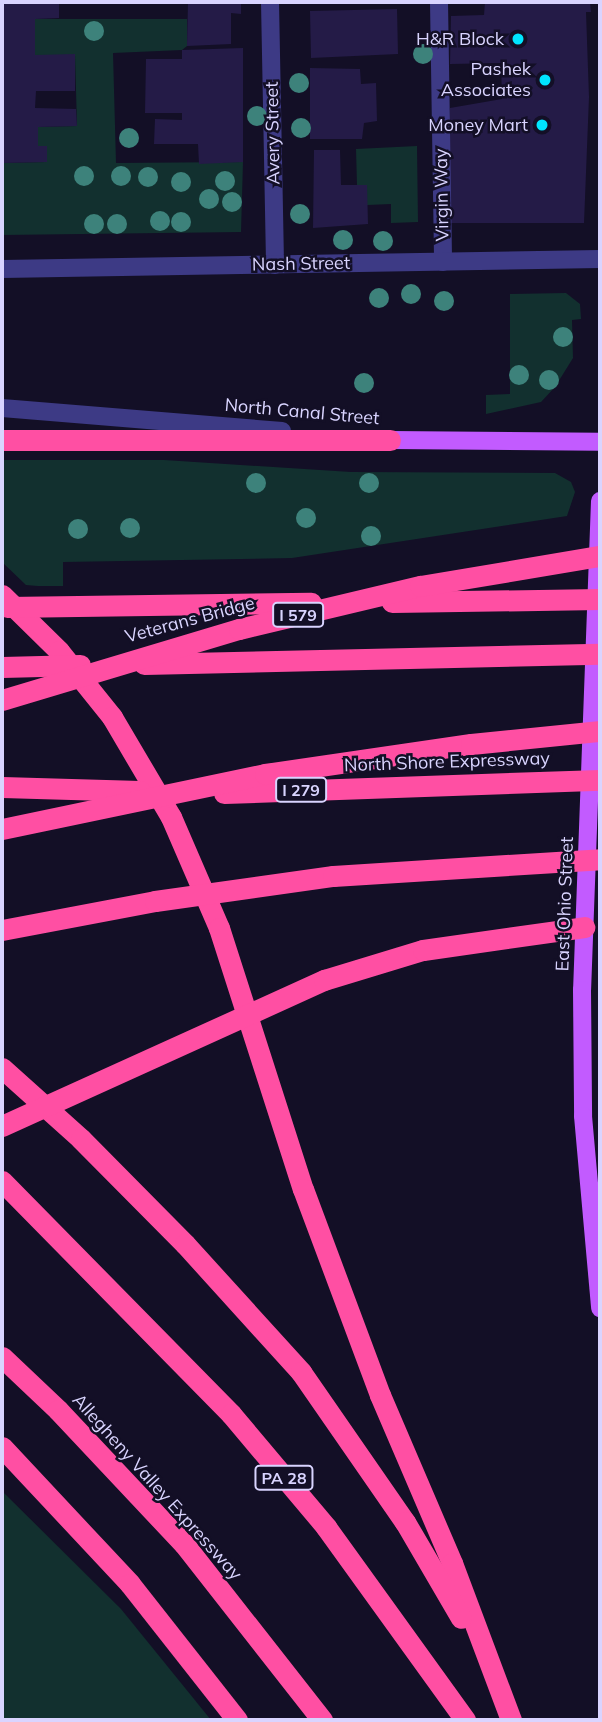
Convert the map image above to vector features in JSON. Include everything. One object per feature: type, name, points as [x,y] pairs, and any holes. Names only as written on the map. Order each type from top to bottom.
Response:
[{"type":"highway","points":[[2,440],[390,440]]},
{"type":"highway","name":"Veterans Bridge","points":[[2,700],[252,626],[420,586],[600,556]]},
{"type":"highway","points":[[2,595],[59,651],[112,716],[171,817],[219,928],[303,1189],[380,1395],[452,1563],[511,1720]]},
{"type":"highway","points":[[2,607],[600,599]]},
{"type":"highway","points":[[2,667],[600,654]]},
{"type":"highway","points":[[2,829],[264,774],[471,744],[600,731]]},
{"type":"highway","name":"North Shore Expressway","points":[[2,788],[233,793],[600,780]]},
{"type":"highway","points":[[2,930],[155,901],[333,876],[600,859]]},
{"type":"highway","points":[[2,1126],[324,980],[423,950],[592,926]]},
{"type":"highway","points":[[2,1068],[81,1139],[186,1244],[302,1372],[405,1522],[487,1662]]},
{"type":"highway","name":"PA 28","points":[[3,1182],[239,1424],[326,1527],[465,1720]]},
{"type":"highway","name":"Allegheny Valley Expressway","points":[[2,1357],[58,1410],[184,1544],[322,1720]]},
{"type":"highway","points":[[2,1447],[130,1584],[237,1720]]},
{"type":"main road","name":"North Canal Street","points":[[390,440],[600,442]]},
{"type":"main road","name":"East Ohio Street","points":[[600,501],[586,900],[592,926],[583,1116],[600,1308]]},
{"type":"street","name":"Avery Street","points":[[270,2],[275,265]]},
{"type":"street","name":"Virgin Way","points":[[439,2],[443,262]]},
{"type":"street","name":"Nash Street","points":[[2,269],[600,260]]},
{"type":"street","name":"North Canal Street","points":[[2,408],[390,440]]},
{"type":"green space","points":[[35,19],[187,19],[187,46],[182,50],[113,53],[116,163],[243,162],[241,232],[2,235],[2,163],[46,162],[47,146],[38,146],[38,127],[77,126],[75,55],[35,55]]},
{"type":"green space","points":[[417,146],[418,222],[391,223],[391,204],[367,205],[367,185],[357,185],[356,149]]},
{"type":"green space","points":[[566,293],[580,304],[581,319],[572,320],[573,358],[555,387],[541,402],[486,414],[486,395],[510,394],[510,294]]},
{"type":"green space","points":[[2,460],[164,460],[351,472],[555,473],[571,482],[575,492],[567,516],[292,558],[63,562],[63,586],[38,586],[26,585],[2,562]]},
{"type":"green space","points":[[2,1491],[121,1609],[211,1720],[2,1720]]},
{"type":"building","points":[[2,2],[59,2],[59,18],[35,19],[35,55],[75,54],[75,91],[36,91],[35,108],[76,109],[77,126],[38,127],[38,146],[47,146],[47,162],[2,163]]},
{"type":"building","points":[[188,2],[241,2],[241,14],[231,13],[231,44],[187,46]]},
{"type":"building","points":[[485,2],[590,2],[591,12],[586,12],[589,97],[584,223],[444,223],[450,108],[502,99],[501,63],[450,64],[451,16],[484,15]]},
{"type":"building","points":[[397,9],[398,54],[311,58],[310,11]]},
{"type":"building","points":[[243,48],[243,162],[199,164],[198,144],[154,144],[155,119],[182,120],[182,113],[145,113],[146,59],[182,59],[182,50]]},
{"type":"building","points":[[310,68],[360,69],[361,84],[376,83],[377,121],[364,123],[362,139],[310,139]]},
{"type":"building","points":[[314,150],[340,150],[341,185],[367,185],[368,224],[313,228]]},
{"type":"place","name":"H&R Block","points":[[518,39]]},
{"type":"place","name":"Pashek Associates","points":[[545,80]]},
{"type":"place","name":"Money Mart","points":[[542,125]]}]
